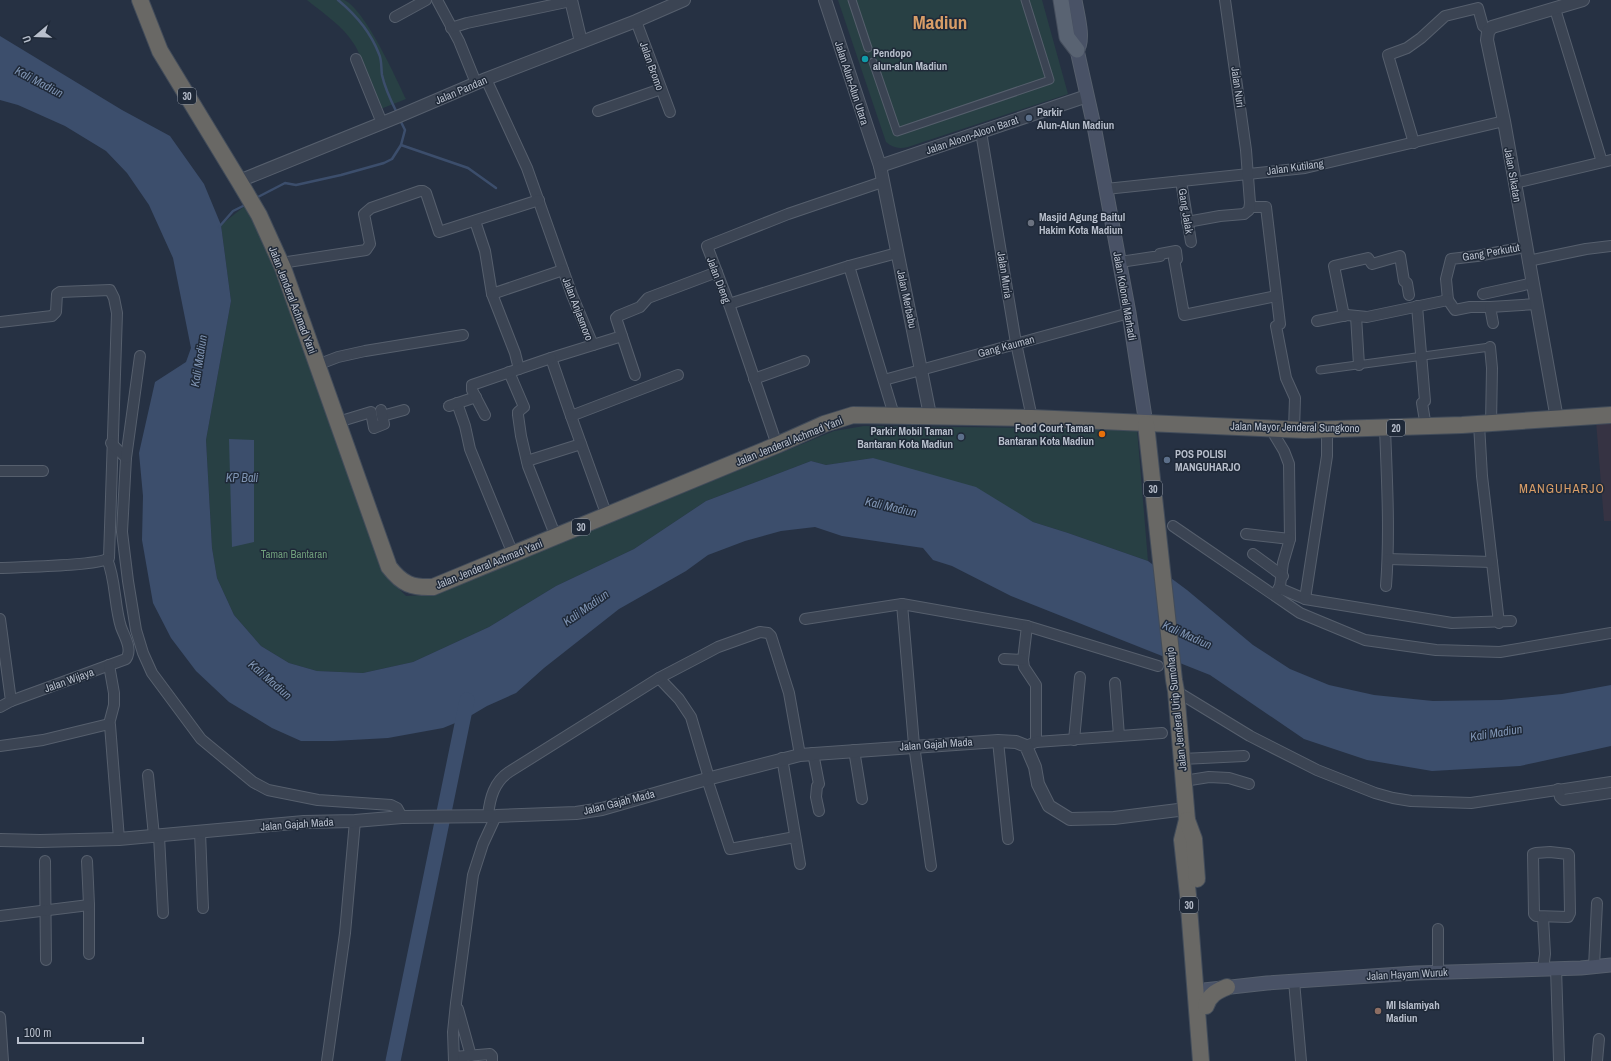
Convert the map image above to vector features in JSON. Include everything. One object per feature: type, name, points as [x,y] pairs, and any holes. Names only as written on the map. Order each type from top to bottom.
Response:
[{"type":"highway","name":"Jalan Jenderal Achmad Yani","points":[[140,0],[160,51],[259,216],[281,263],[389,567],[398,578],[410,585],[422,588],[433,587],[840,418],[853,415],[930,415],[1032,418],[1146,427]]},
{"type":"highway","name":"Jalan Mayor Jenderal Sungkono","points":[[1146,427],[1180,424],[1294,430],[1385,428],[1485,424],[1611,415]]},
{"type":"highway","name":"Jalan Jenderal Urip Sumoharjo","points":[[1146,427],[1175,686],[1187,815],[1194,839],[1200,990],[1201,1061]]},
{"type":"highway","points":[[1206,1006],[1207,1001],[1214,993],[1227,987]]},
{"type":"highway","name":"Jalan Jenderal Urip Sumoharjo","points":[[1200,990],[1206,1006],[1211,1061]]},
{"type":"main road","name":"Jalan Kolonel Marhadi","points":[[1061,0],[1067,37],[1077,50],[1106,189],[1129,313],[1146,427]]},
{"type":"main road","name":"Jalan Kolonel Marhadi","points":[[1075,0],[1081,36],[1079,48],[1077,50]]},
{"type":"main road","name":"Jalan Hayam Wuruk","points":[[1200,990],[1294,981],[1438,972],[1611,965]]},
{"type":"street","points":[[395,17],[426,0]]},
{"type":"street","name":"Jalan Anjasmoro","points":[[437,0],[527,168],[572,295],[593,345],[475,383],[472,388],[476,397]]},
{"type":"street","points":[[452,30],[467,23],[571,0],[581,42]]},
{"type":"street","name":"Jalan Pandan","points":[[241,185],[481,81],[636,21],[684,0]]},
{"type":"street","name":"Jalan Alun-Alun Utara","points":[[825,0],[880,166],[882,182]]},
{"type":"street","points":[[852,0],[868,48]]},
{"type":"street","points":[[873,62],[898,132],[1050,80],[1025,0]]},
{"type":"street","name":"Jalan Nuri","points":[[1225,0],[1246,150],[1250,207]]},
{"type":"street","points":[[1414,143],[1388,55],[1407,48],[1421,38],[1445,16],[1478,8],[1483,26],[1489,31],[1492,27],[1584,0]]},
{"type":"street","points":[[1515,183],[1607,161],[1591,130],[1590,121],[1555,9]]},
{"type":"street","name":"Jalan Bromo","points":[[636,21],[670,112]]},
{"type":"street","name":"Jalan Sikatan","points":[[1489,31],[1487,40],[1504,121],[1557,419]]},
{"type":"street","points":[[356,59],[382,123]]},
{"type":"street","points":[[598,112],[661,89]]},
{"type":"street","name":"Jalan Aloon-Aloon Barat","points":[[880,166],[1087,96]]},
{"type":"street","name":"Jalan Kutilang","points":[[1106,189],[1305,168],[1504,121]]},
{"type":"street","name":"Jalan Muria","points":[[981,132],[1016,343],[1032,418]]},
{"type":"street","name":"Gang Jalak","points":[[1181,181],[1190,242]]},
{"type":"street","name":"Jalan Merbabu","points":[[882,182],[922,370],[930,415]]},
{"type":"street","name":"Jalan Dieng","points":[[777,445],[729,304],[706,247],[788,214],[882,182]]},
{"type":"street","points":[[281,263],[366,250],[370,244],[364,214],[371,208],[420,191],[426,193],[439,232],[539,200]]},
{"type":"street","points":[[1187,222],[1220,216],[1244,214],[1248,212],[1250,207],[1266,207],[1280,324],[1276,326],[1286,378],[1295,398],[1294,430]]},
{"type":"street","points":[[475,221],[485,252],[492,294],[515,353],[514,370],[524,407],[518,412],[521,436],[527,461],[556,537]]},
{"type":"street","points":[[1528,261],[1611,246]]},
{"type":"street","name":"Gang Perkutut","points":[[1448,300],[1446,279],[1451,259],[1478,256],[1526,247]]},
{"type":"street","points":[[1120,262],[1160,256],[1160,254],[1176,251],[1177,259],[1174,259],[1184,315],[1276,296]]},
{"type":"street","points":[[729,304],[849,266],[897,253]]},
{"type":"street","points":[[1344,316],[1334,266],[1368,258],[1372,264],[1400,256],[1404,281],[1407,283],[1409,294]]},
{"type":"street","points":[[849,266],[894,415]]},
{"type":"street","points":[[492,294],[563,270]]},
{"type":"street","points":[[635,375],[616,318],[640,307],[648,298],[717,272]]},
{"type":"street","points":[[1483,294],[1533,283]]},
{"type":"street","points":[[0,322],[52,316],[56,312],[56,294],[60,292],[110,290],[114,298],[117,313],[112,443],[110,555],[107,559],[88,563],[0,568]]},
{"type":"street","points":[[1317,321],[1344,316],[1367,317],[1448,300],[1455,310],[1470,307],[1537,304]]},
{"type":"street","points":[[1417,306],[1425,401],[1422,403],[1426,426]]},
{"type":"street","points":[[1490,307],[1493,323]]},
{"type":"street","name":"Gang Kauman","points":[[884,380],[1129,313]]},
{"type":"street","points":[[1356,316],[1360,365]]},
{"type":"street","points":[[317,364],[338,357],[365,351],[464,335]]},
{"type":"street","points":[[593,345],[622,336]]},
{"type":"street","points":[[1320,370],[1490,347],[1492,368],[1485,424],[1482,476],[1499,623]]},
{"type":"street","points":[[140,356],[126,458],[122,532],[136,630],[143,653],[152,674],[201,739],[253,782],[268,790],[318,800],[391,805],[397,808],[403,816]]},
{"type":"street","points":[[552,358],[607,516]]},
{"type":"street","points":[[754,379],[804,361]]},
{"type":"street","points":[[571,416],[678,375]]},
{"type":"street","points":[[484,415],[476,397],[453,404],[465,426],[470,449],[513,554]]},
{"type":"street","points":[[338,422],[371,412],[374,428],[384,424],[382,413],[404,410]]},
{"type":"street","points":[[1273,428],[1275,436],[1284,451],[1289,464],[1290,539],[1284,563],[1283,576],[1276,592]]},
{"type":"street","points":[[1385,428],[1388,496],[1388,559],[1386,586]]},
{"type":"street","points":[[1305,599],[1327,456],[1327,429]]},
{"type":"street","points":[[112,443],[126,458]]},
{"type":"street","points":[[527,461],[581,444]]},
{"type":"street","points":[[0,471],[43,471]]},
{"type":"street","points":[[1173,526],[1276,592],[1300,613],[1365,640],[1407,647],[1471,652],[1500,652],[1611,633]]},
{"type":"street","points":[[1246,534],[1290,539]]},
{"type":"street","points":[[1253,554],[1283,576]]},
{"type":"street","name":"Jalan Wijaya","points":[[0,707],[11,701],[126,659],[129,655],[129,650],[115,604],[110,566],[107,559]]},
{"type":"street","points":[[1388,559],[1492,562]]},
{"type":"street","points":[[1276,592],[1305,599],[1452,623],[1499,623],[1511,621]]},
{"type":"street","points":[[902,604],[914,745],[931,866]]},
{"type":"street","points":[[805,619],[902,604],[1027,626],[1158,666]]},
{"type":"street","points":[[0,619],[11,701]]},
{"type":"street","points":[[1027,626],[1023,660],[1024,667],[1036,685],[1031,744],[1038,784],[1049,806],[1070,819],[1187,815]]},
{"type":"street","points":[[492,1061],[492,1056],[490,1054],[454,1059],[453,1032],[473,875],[492,816],[491,796],[501,777],[659,678],[718,647],[760,632],[768,633],[771,636],[789,693],[800,755]]},
{"type":"street","points":[[1004,659],[1023,660]]},
{"type":"street","points":[[109,665],[114,693],[114,705],[109,724],[112,728],[119,839]]},
{"type":"street","points":[[1074,740],[1080,677]]},
{"type":"street","points":[[659,678],[679,698],[691,717],[730,849],[795,837]]},
{"type":"street","points":[[1115,683],[1119,736]]},
{"type":"street","points":[[1175,686],[1250,736],[1304,763],[1375,793],[1393,798],[1411,801],[1471,803],[1611,782]]},
{"type":"street","points":[[0,746],[43,740],[109,724]]},
{"type":"street","points":[[1031,744],[1162,733]]},
{"type":"street","points":[[998,741],[1008,839]]},
{"type":"street","name":"Jalan Gajah Mada","points":[[0,840],[119,839],[304,822],[355,821],[403,816],[492,816],[576,813],[602,809],[782,758],[813,753],[914,745],[998,741],[1031,744]]},
{"type":"street","points":[[854,750],[862,798]]},
{"type":"street","points":[[813,753],[819,784],[816,786],[816,797],[819,811]]},
{"type":"street","points":[[1182,759],[1244,756]]},
{"type":"street","points":[[782,758],[800,864]]},
{"type":"street","points":[[148,775],[157,836],[163,913]]},
{"type":"street","points":[[1184,781],[1209,777],[1229,778],[1249,784]]},
{"type":"street","points":[[1558,789],[1560,797],[1563,800],[1611,793]]},
{"type":"street","points":[[327,1061],[346,933],[355,821]]},
{"type":"street","points":[[200,832],[203,908]]},
{"type":"street","points":[[1550,852],[1568,854],[1570,915],[1568,917],[1543,917],[1536,916],[1534,914],[1533,854],[1550,852]]},
{"type":"street","points":[[45,861],[46,960]]},
{"type":"street","points":[[87,861],[89,954]]},
{"type":"street","points":[[1594,966],[1597,903]]},
{"type":"street","points":[[0,916],[46,912],[89,905]]},
{"type":"street","points":[[1543,917],[1545,954],[1550,968],[1559,1061]]},
{"type":"street","points":[[1438,929],[1438,972]]},
{"type":"street","points":[[1294,981],[1300,1061]]},
{"type":"street","points":[[456,1003],[471,1056]]},
{"type":"street","points":[[0,1017],[3,1061]]},
{"type":"street","points":[[1597,1061],[1599,1039]]},
{"type":"shaded area","points":[[1611,420],[1611,521],[1604,521],[1596,421]]},
{"type":"green space","points":[[307,0],[344,0],[352,6],[361,16],[379,45],[406,99],[378,110],[365,67],[354,44],[339,26]]},
{"type":"green space","points":[[838,0],[1042,0],[1068,94],[908,147],[899,148],[891,146],[886,142]]},
{"type":"green space","name":"Taman Bantaran","points":[[246,205],[273,259],[385,575],[406,596],[425,595],[652,506],[834,431],[864,426],[1137,429],[1148,561],[1033,522],[1014,512],[873,458],[826,465],[811,461],[706,501],[634,549],[556,586],[489,627],[413,662],[363,673],[317,671],[289,663],[261,646],[234,615],[217,578],[212,548],[206,440],[231,301],[221,225]]},
{"type":"water","name":"Kali Madiun","points":[[0,36],[122,110],[170,136],[204,184],[221,225],[231,301],[206,440],[212,548],[217,578],[234,615],[261,646],[289,663],[317,671],[363,673],[413,662],[489,627],[556,586],[634,549],[706,501],[811,461],[826,465],[873,458],[976,487],[1033,522],[1148,561],[1187,590],[1253,645],[1290,669],[1329,685],[1374,695],[1433,701],[1501,700],[1562,694],[1611,685],[1611,746],[1520,766],[1432,771],[1367,760],[1304,739],[1210,675],[1011,596],[952,566],[933,560],[923,548],[842,536],[815,527],[781,531],[745,541],[708,555],[686,571],[619,609],[544,668],[516,693],[487,706],[465,719],[443,728],[388,738],[301,741],[272,728],[229,702],[196,671],[171,638],[153,603],[142,540],[143,496],[139,453],[155,382],[186,362],[191,348],[173,258],[149,205],[127,173],[106,151],[65,126],[18,105],[0,100]]},
{"type":"water","name":"KP Bali","points":[[229,439],[254,440],[254,542],[232,547]]},
{"type":"waterway","points":[[338,0],[362,24],[376,46],[381,59],[382,75],[385,85],[397,113]]},
{"type":"waterway","points":[[256,198],[285,183],[296,185],[341,175],[384,163],[392,159],[401,145],[405,130],[400,120]]},
{"type":"waterway","points":[[401,145],[468,168],[496,188]]},
{"type":"waterway","points":[[219,227],[233,211],[247,204]]},
{"type":"waterway","points":[[393,1061],[467,700]]},
{"type":"place","name":"Pendopo alun-alun Madiun","points":[[865,59]]},
{"type":"place","name":"Parkir Alun-Alun Madiun","points":[[1029,118]]},
{"type":"place","name":"Masjid Agung Baitul Hakim Kota Madiun","points":[[1031,223]]},
{"type":"place","name":"Food Court Taman Bantaran Kota Madiun","points":[[1102,434]]},
{"type":"place","name":"Parkir Mobil Taman Bantaran Kota Madiun","points":[[961,437]]},
{"type":"place","name":"POS POLISI MANGUHARJO","points":[[1167,460]]},
{"type":"place","name":"MI Islamiyah Madiun","points":[[1378,1011]]},
{"type":"district","name":"Madiun","points":[[940,22]]},
{"type":"district","name":"MANGUHARJO","points":[[1562,488]]}]
